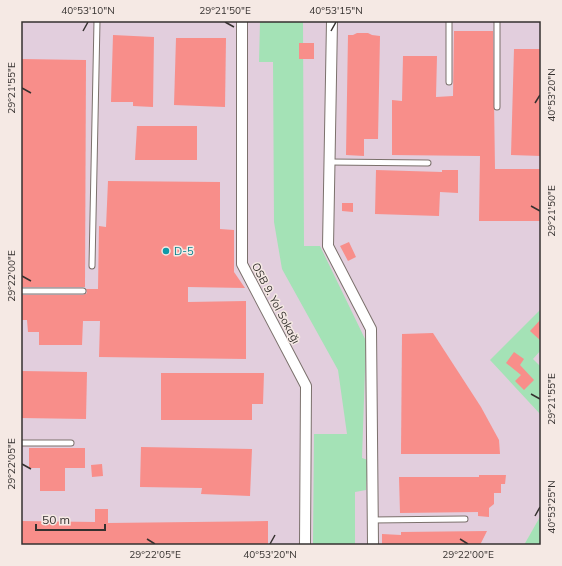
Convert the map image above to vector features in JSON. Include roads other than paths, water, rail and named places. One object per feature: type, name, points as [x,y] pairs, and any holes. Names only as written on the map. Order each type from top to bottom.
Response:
[{"type":"street","name":"OSB 9. Yol Sokağı","points":[[242,21],[242,264],[306,386],[305,545]]},
{"type":"street","points":[[332,21],[328,246],[371,330],[373,545]]},
{"type":"lane","points":[[92,266],[97,21]]},
{"type":"lane","points":[[449,21],[449,82]]},
{"type":"lane","points":[[497,21],[497,107]]},
{"type":"lane","points":[[329,162],[428,163]]},
{"type":"lane","points":[[21,291],[83,291]]},
{"type":"lane","points":[[21,443],[71,443]]},
{"type":"lane","points":[[372,520],[465,519]]},
{"type":"place","name":"D-5","points":[[166,251]]}]
